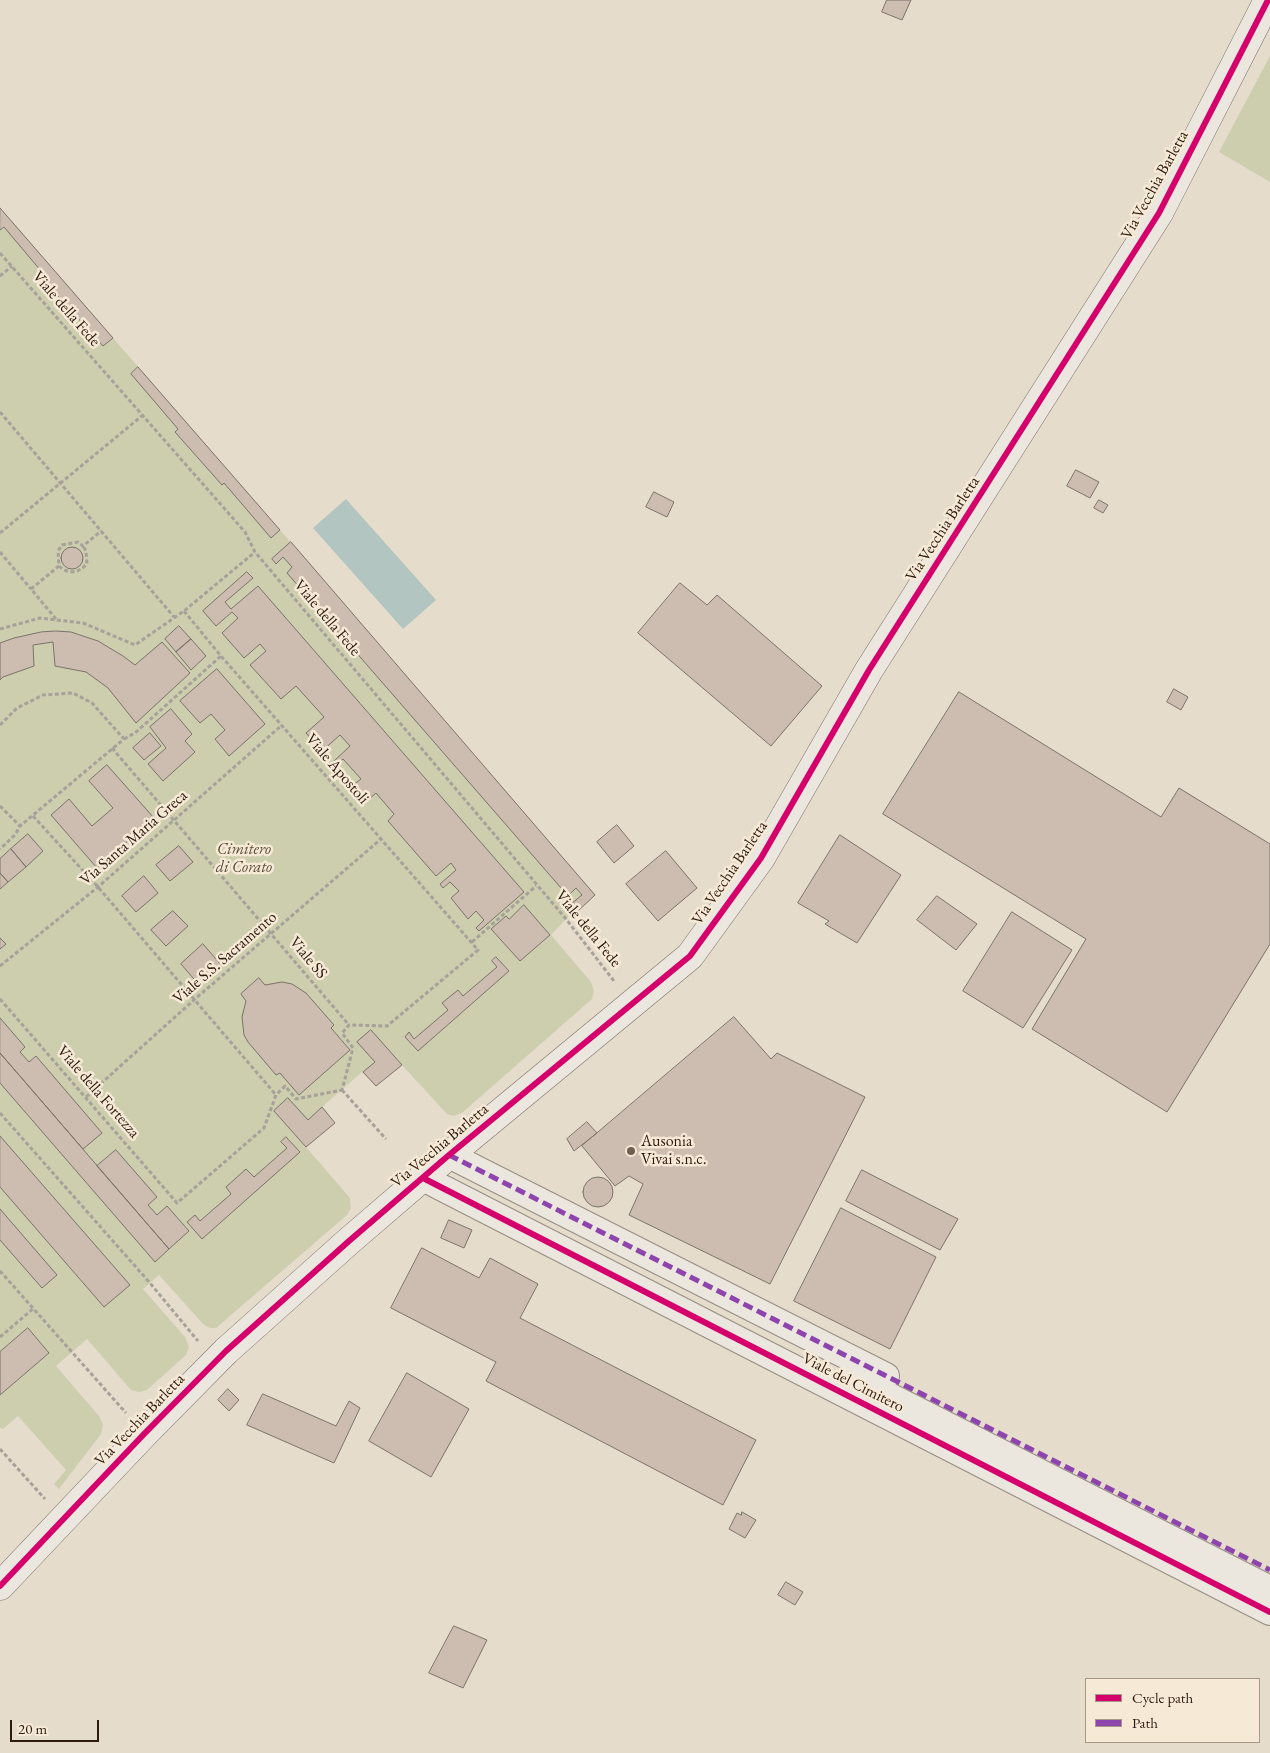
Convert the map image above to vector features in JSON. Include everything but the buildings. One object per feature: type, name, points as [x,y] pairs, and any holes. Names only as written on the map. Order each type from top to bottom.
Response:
[{"type":"street","name":"Via Vecchia Barletta","points":[[0,1586],[144,1434],[216,1362],[349,1241],[690,956],[761,858],[869,670],[1159,213],[1268,0]]},
{"type":"street","points":[[436,1167],[1270,1570]]},
{"type":"street","name":"Viale del Cimitero","points":[[436,1167],[1270,1589]]},
{"type":"street","name":"Viale del Cimitero","points":[[436,1167],[1270,1612]]},
{"type":"path","points":[[0,276],[12,266]]},
{"type":"path","points":[[0,412],[174,617]]},
{"type":"path","points":[[0,533],[142,415]]},
{"type":"path","points":[[83,546],[101,531]]},
{"type":"path","points":[[78,542],[83,546],[86,551],[87,564],[78,572],[72,573],[59,566],[58,551],[62,545],[78,542]]},
{"type":"path","points":[[0,552],[56,620]]},
{"type":"path","points":[[0,629],[40,618],[84,622],[135,645],[184,611],[255,552]]},
{"type":"path","points":[[31,589],[59,566]]},
{"type":"path","points":[[0,849],[15,835],[20,826],[124,738],[135,732],[221,656]]},
{"type":"path","points":[[0,726],[17,708],[42,694],[72,693],[92,702],[124,738]]},
{"type":"path","points":[[0,806],[20,826]]},
{"type":"path","points":[[33,816],[98,887],[276,1094],[285,1086],[296,1099],[342,1090]]},
{"type":"path","points":[[342,1090],[353,1048],[342,1032],[349,1025],[387,1026],[478,950],[472,942],[536,886]]},
{"type":"path","points":[[342,1090],[386,1139]]},
{"type":"path","points":[[0,1113],[150,1283],[216,1362]]},
{"type":"path","points":[[0,1271],[144,1434]]},
{"type":"path","points":[[0,1337],[34,1308]]},
{"type":"path","points":[[0,1449],[63,1520]]},
{"type":"green space","points":[[1270,56],[1270,182],[1219,152]]},
{"type":"green space","name":"Cimitero di Corato","points":[[0,208],[595,895],[566,919],[551,935],[591,982],[594,991],[592,999],[463,1112],[454,1116],[447,1114],[402,1065],[376,1086],[362,1072],[322,1107],[335,1123],[306,1147],[350,1198],[351,1208],[347,1215],[216,1328],[204,1325],[159,1275],[143,1289],[185,1337],[189,1347],[186,1355],[147,1390],[139,1392],[131,1390],[87,1339],[56,1366],[99,1416],[103,1425],[101,1434],[59,1489],[54,1484],[66,1470],[18,1416],[3,1429],[0,1428]]},
{"type":"shaded area","points":[[346,499],[436,600],[403,629],[313,528]]},
{"type":"marked path","points":[[449,1155],[1270,1570]]},
{"type":"cycle path","points":[[0,1586],[144,1434],[226,1351],[449,1155],[690,956],[761,858],[869,670],[1159,213],[1268,0]]},
{"type":"cycle path","points":[[423,1178],[1270,1612]]},
{"type":"place","name":"Ausonia Vivai s.n.c.","points":[[631,1151]]}]
